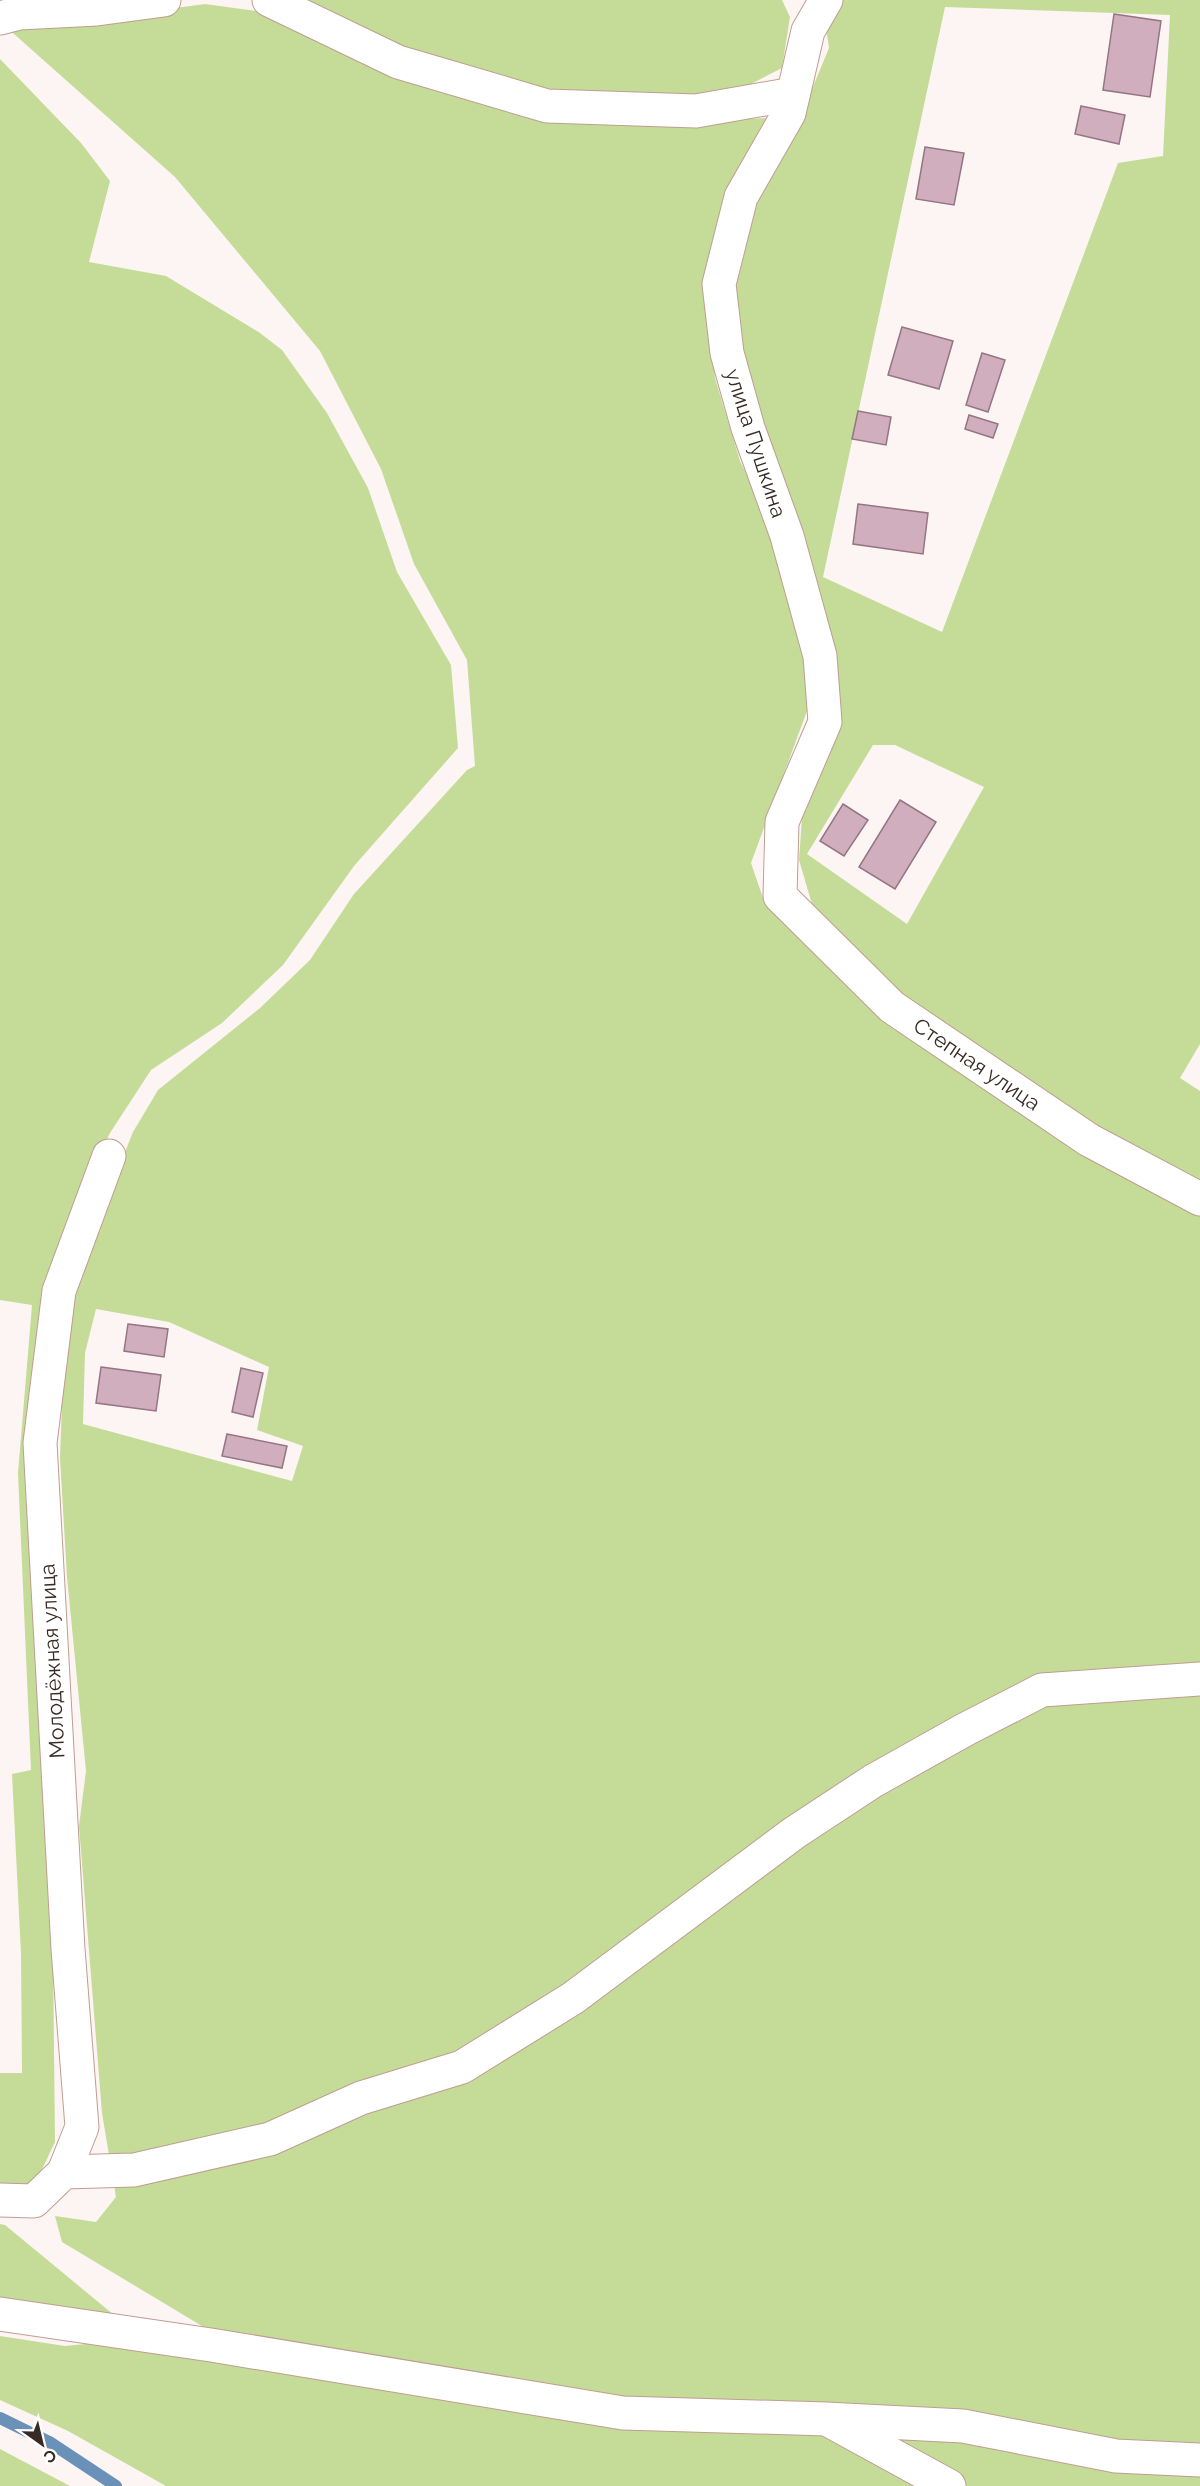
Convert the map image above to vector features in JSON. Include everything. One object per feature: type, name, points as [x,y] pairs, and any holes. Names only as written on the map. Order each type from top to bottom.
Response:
[{"type":"street","points":[[0,18],[19,13],[97,9],[164,0]]},
{"type":"street","points":[[269,0],[398,62],[547,106],[696,111],[793,94]]},
{"type":"street","name":"улица Пушкина","points":[[780,896],[782,822],[825,722],[820,656],[787,536],[748,428],[727,353],[719,284],[741,196],[789,113],[808,31],[826,0]]},
{"type":"street","name":"Степная улица","points":[[780,896],[892,1007],[1089,1140],[1200,1199]]},
{"type":"street","name":"Молодёжная улица","points":[[64,2172],[82,2127],[67,1937],[40,1443],[59,1291],[109,1156]]},
{"type":"street","points":[[0,2200],[34,2201],[64,2172],[134,2170],[270,2139],[361,2098],[462,2067],[573,1998],[794,1833],[873,1781],[966,1729],[1042,1690],[1200,1679]]},
{"type":"street","points":[[0,2314],[211,2345],[623,2413],[963,2426],[1116,2456],[1200,2460]]},
{"type":"street","points":[[825,2419],[949,2486]]},
{"type":"green space","points":[[299,0],[782,0],[790,17],[782,68],[724,98],[545,98],[399,54]]},
{"type":"green space","points":[[822,0],[1200,0],[1200,1044],[1180,1078],[1200,1091],[1200,1186],[1089,1128],[897,999],[812,904],[799,860],[803,803],[838,711],[753,403],[731,286],[754,198],[800,118],[829,48]],"holes":[[[945,7],[1170,15],[1163,156],[1118,163],[942,632],[823,577]],[[873,745],[895,745],[984,787],[907,924],[807,854]]]},
{"type":"green space","points":[[205,4],[271,13],[407,78],[698,120],[775,118],[707,291],[715,378],[740,461],[779,541],[807,668],[807,711],[751,863],[764,901],[839,977],[1200,1210],[1200,2486],[166,2486],[68,2431],[0,2400],[0,2336],[65,2346],[212,2332],[62,2242],[55,2216],[96,2222],[116,2197],[102,2113],[79,1826],[86,1771],[67,1577],[60,1458],[65,1323],[98,1219],[133,1132],[158,1090],[260,1008],[310,960],[354,894],[467,770],[475,766],[467,660],[414,564],[381,469],[320,351],[175,177],[5,26],[109,17]],"holes":[[[96,1309],[169,1322],[269,1367],[257,1430],[303,1446],[292,1481],[83,1424],[85,1353]]]},
{"type":"green space","points":[[0,59],[81,143],[110,181],[89,262],[166,276],[260,333],[282,350],[327,413],[368,488],[397,572],[451,665],[458,748],[354,866],[283,965],[222,1023],[151,1070],[110,1133],[85,1183],[46,1310],[55,2142],[36,2177],[31,2182],[13,2187],[0,2187],[0,2073],[22,2073],[21,1954],[12,1774],[31,1770],[18,1473],[32,1305],[0,1300]]},
{"type":"green space","points":[[0,2224],[5,2225],[114,2315],[0,2301]]},
{"type":"green space","points":[[0,2449],[70,2486],[0,2486]]},
{"type":"building","points":[[1114,14],[1161,21],[1150,97],[1103,90]]},
{"type":"building","points":[[1081,106],[1125,115],[1119,144],[1075,134]]},
{"type":"building","points":[[925,147],[964,153],[954,205],[916,199]]},
{"type":"building","points":[[902,327],[953,341],[939,389],[888,375]]},
{"type":"building","points":[[982,353],[1005,360],[988,412],[966,405]]},
{"type":"building","points":[[858,411],[891,417],[886,445],[852,439]]},
{"type":"building","points":[[969,415],[998,424],[993,438],[965,429]]},
{"type":"building","points":[[858,504],[928,513],[923,554],[853,544]]},
{"type":"building","points":[[900,800],[936,822],[895,889],[859,867]]},
{"type":"building","points":[[843,804],[868,820],[844,856],[820,841]]},
{"type":"building","points":[[128,1324],[168,1329],[164,1357],[124,1351]]},
{"type":"building","points":[[101,1367],[161,1375],[156,1411],[96,1403]]},
{"type":"building","points":[[241,1368],[263,1373],[253,1417],[232,1412]]},
{"type":"building","points":[[227,1434],[287,1446],[282,1468],[222,1456]]},
{"type":"waterway","points":[[0,2418],[51,2443],[116,2486]]}]
